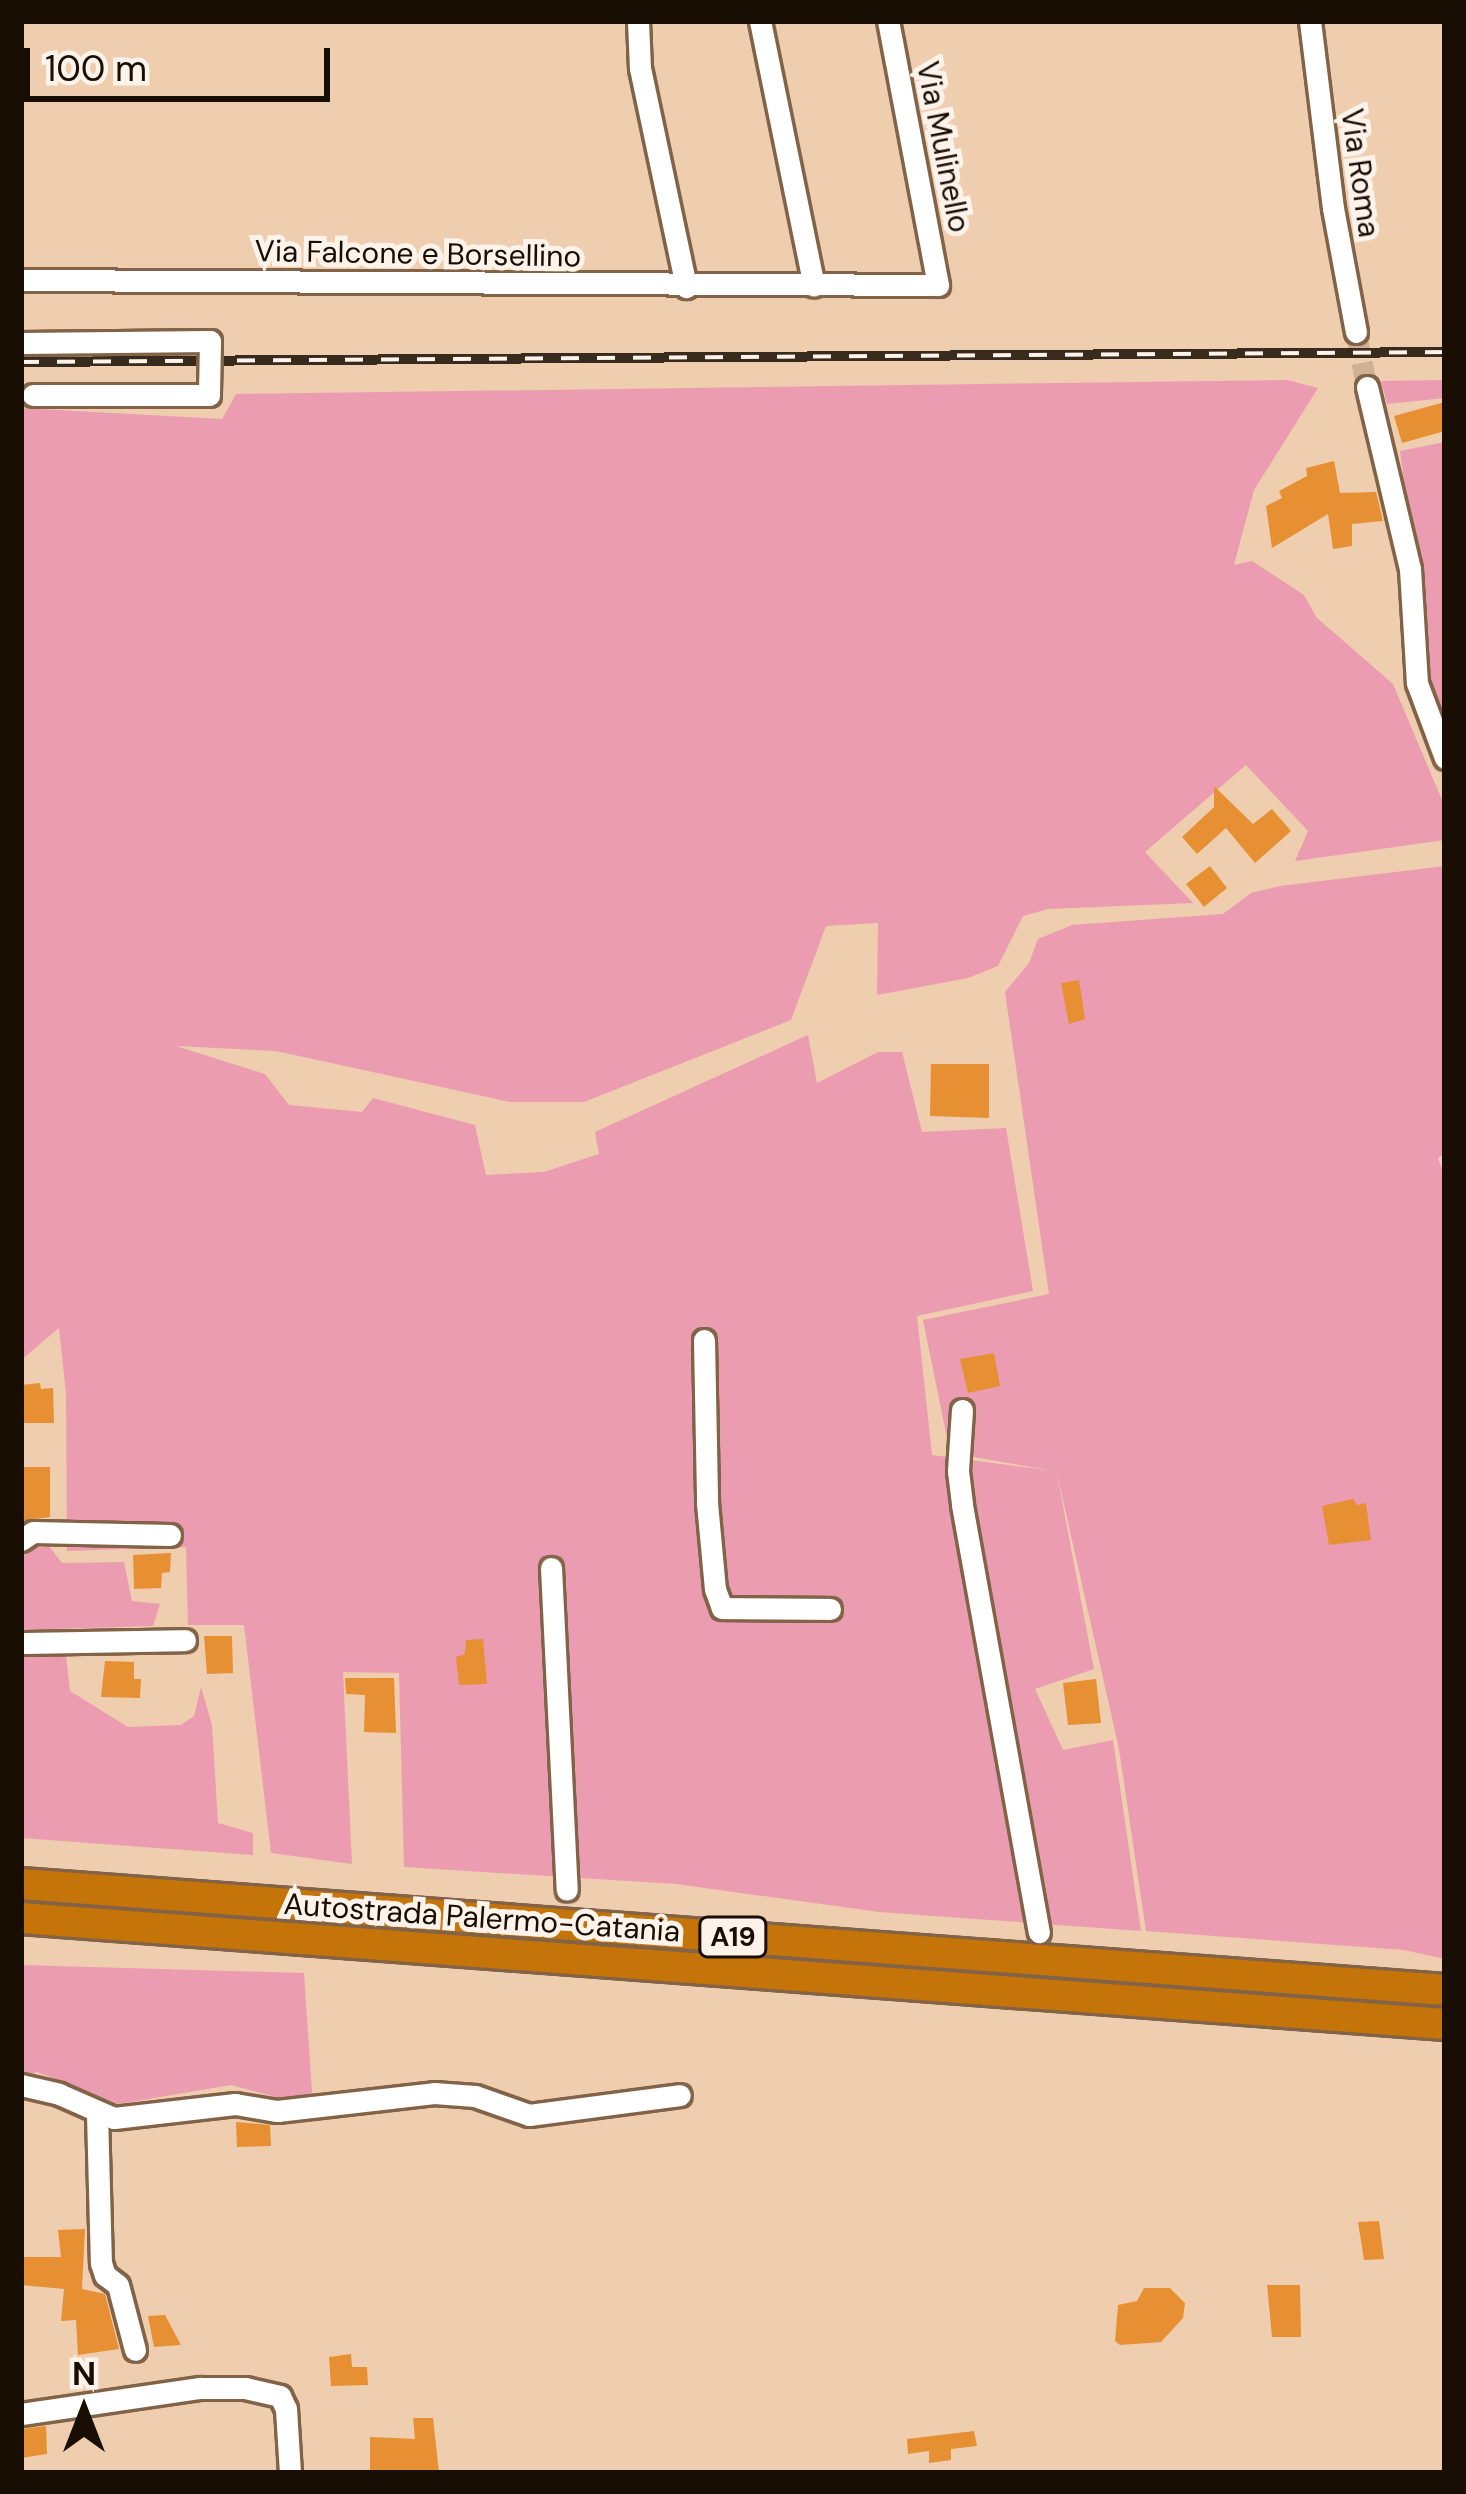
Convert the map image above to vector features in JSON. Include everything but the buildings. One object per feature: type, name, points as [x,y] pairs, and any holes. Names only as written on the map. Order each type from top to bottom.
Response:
[{"type":"highway","name":"Autostrada Palermo-Catania","points":[[21,1884],[1445,1990]]},
{"type":"highway","name":"Autostrada Palermo-Catania","points":[[21,1918],[1445,2024]]},
{"type":"street","points":[[638,21],[644,88],[686,287]]},
{"type":"street","points":[[760,21],[814,286]]},
{"type":"street","name":"Via Mulinello","points":[[888,21],[938,285]]},
{"type":"street","name":"Via Roma","points":[[1310,21],[1333,208],[1356,332]]},
{"type":"street","name":"Via Falcone e Borsellino","points":[[21,280],[938,285]]},
{"type":"street","points":[[21,343],[210,341],[209,395],[34,395]]},
{"type":"street","points":[[1366,387],[1410,568],[1418,683],[1445,758]]},
{"type":"street","points":[[704,1340],[707,1503],[715,1589],[722,1608],[830,1610]]},
{"type":"street","points":[[962,1410],[962,1505],[1039,1932]]},
{"type":"street","points":[[21,1540],[33,1532],[170,1535]]},
{"type":"street","points":[[551,1568],[567,1890]]},
{"type":"street","points":[[21,1643],[185,1640]]},
{"type":"street","points":[[21,2085],[59,2094],[113,2118],[235,2104],[277,2111],[434,2092],[475,2096],[529,2115],[680,2095]]},
{"type":"street","points":[[97,2113],[101,2264],[105,2275],[118,2285],[135,2350]]},
{"type":"street","points":[[21,2414],[200,2388],[245,2388],[280,2396],[286,2409],[290,2473]]},
{"type":"shaded area","points":[[1287,380],[1318,388],[1254,490],[1234,565],[1252,561],[1304,595],[1317,618],[1393,684],[1445,807],[1445,840],[1295,861],[1308,831],[1246,765],[1145,852],[1193,903],[1048,909],[1023,916],[998,966],[968,978],[877,995],[878,923],[826,926],[791,1020],[584,1102],[510,1102],[276,1051],[176,1046],[265,1074],[289,1105],[362,1112],[373,1098],[475,1125],[486,1175],[544,1172],[599,1154],[595,1132],[808,1035],[817,1083],[878,1052],[902,1052],[922,1132],[1006,1128],[1033,1291],[917,1316],[932,1455],[1054,1471],[950,1453],[923,1320],[1049,1294],[1005,992],[1029,963],[1038,939],[1072,925],[1223,914],[1251,893],[1280,886],[1445,866],[1445,1153],[1438,1158],[1445,1178],[1445,1959],[1404,1950],[1146,1931],[1119,1749],[1056,1469],[1094,1669],[1035,1689],[1063,1750],[1113,1740],[1141,1931],[879,1912],[676,1884],[404,1867],[399,1673],[343,1672],[352,1864],[271,1853],[244,1625],[188,1625],[186,1547],[67,1551],[66,1394],[59,1328],[21,1360],[21,408],[222,419],[236,394]]},
{"type":"shaded area","points":[[1445,380],[1445,398],[1387,404],[1381,381]]},
{"type":"shaded area","points":[[1445,442],[1445,720],[1429,674],[1400,451]]},
{"type":"shaded area","points":[[49,1546],[62,1563],[124,1562],[132,1601],[160,1604],[153,1626],[21,1630],[21,1550]]},
{"type":"shaded area","points":[[21,1656],[66,1656],[70,1691],[128,1727],[181,1725],[194,1716],[201,1687],[212,1725],[218,1823],[253,1833],[253,1855],[21,1838]]},
{"type":"shaded area","points":[[21,1965],[304,1973],[313,2107],[231,2085],[119,2104],[37,2072],[21,2077]]},
{"type":"tunnel","points":[[1356,332],[1367,387]]},
{"type":"railway","points":[[21,362],[1445,352]]}]
